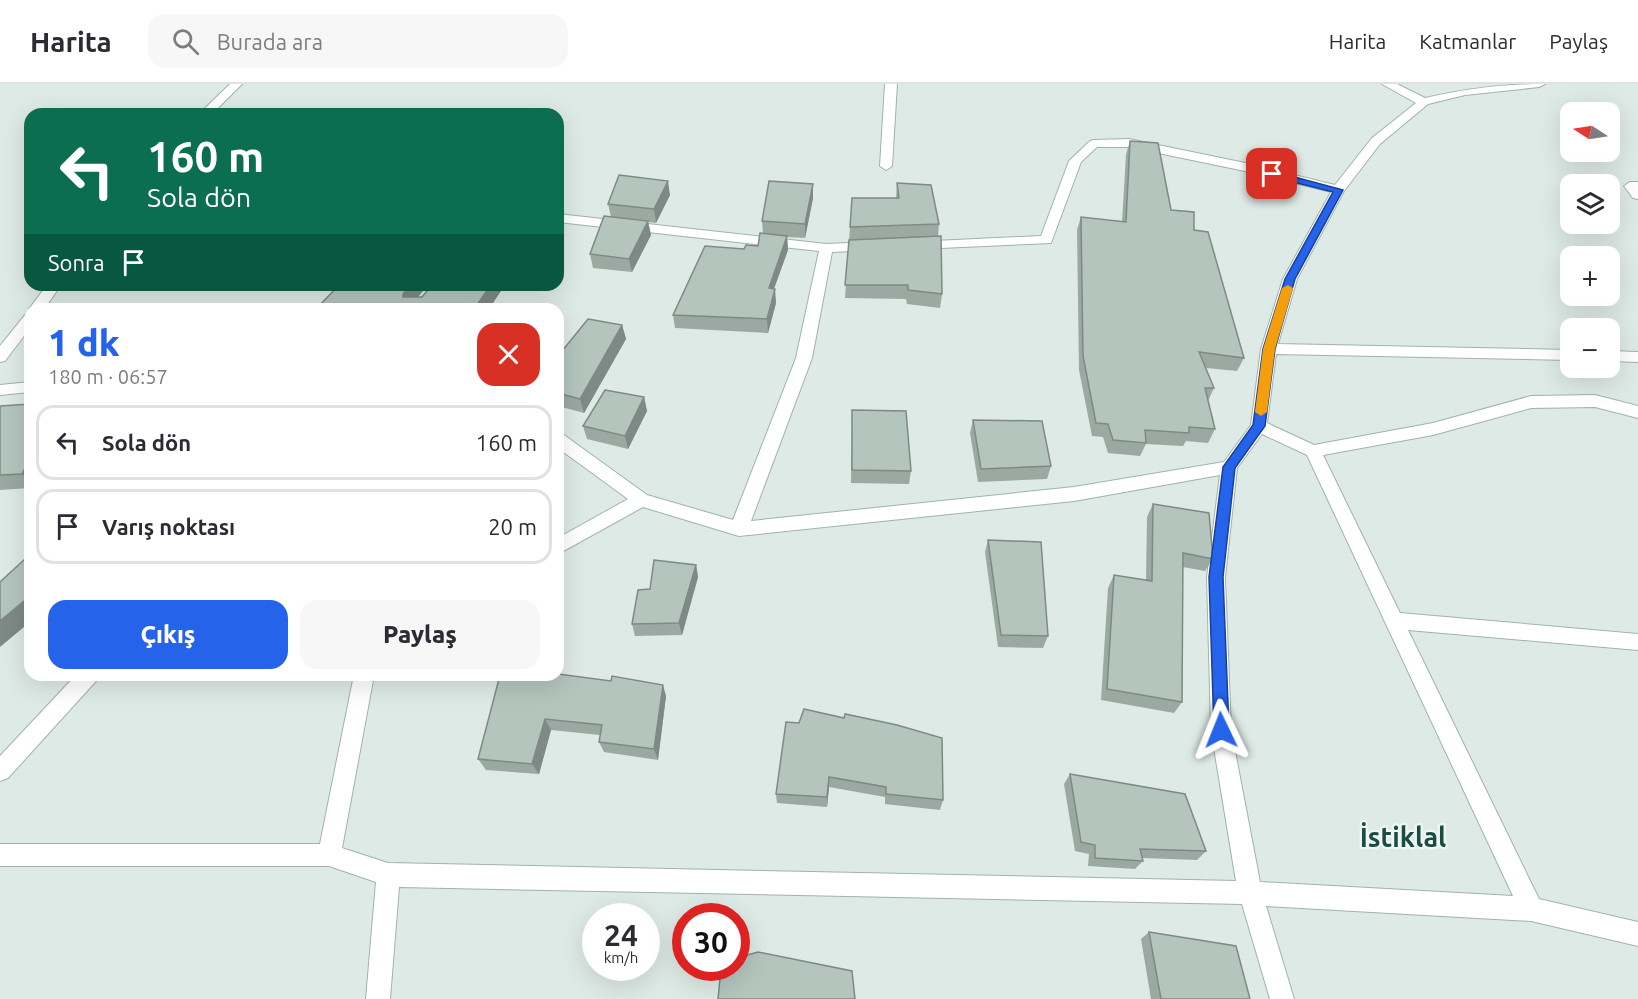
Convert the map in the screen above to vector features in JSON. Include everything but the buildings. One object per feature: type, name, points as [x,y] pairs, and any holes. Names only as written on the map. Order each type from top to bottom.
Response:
[{"type":"street","points":[[211,108],[236,84]]},
{"type":"street","points":[[886,166],[891,84]]},
{"type":"street","points":[[1388,84],[1424,102]]},
{"type":"street","points":[[1282,999],[1250,893],[1221,730],[1216,577],[1229,467],[1259,426],[1269,349],[1290,279],[1338,190],[1376,141],[1424,102],[1465,92],[1539,84]]},
{"type":"street","points":[[907,245],[1046,240],[1075,161],[1094,144],[1129,143],[1250,168],[1338,190]]},
{"type":"street","points":[[1638,186],[1630,186],[1638,195]]},
{"type":"street","points":[[564,219],[826,248],[884,246]]},
{"type":"street","points":[[739,529],[804,358],[826,248]]},
{"type":"street","points":[[0,357],[24,326]]},
{"type":"street","points":[[1269,349],[1560,355]]},
{"type":"street","points":[[1620,356],[1638,357]]},
{"type":"street","points":[[0,390],[24,388]]},
{"type":"street","points":[[1259,426],[1313,452],[1433,429],[1531,402],[1595,401],[1638,412]]},
{"type":"street","points":[[564,443],[641,500],[739,529],[1074,494],[1229,467]]},
{"type":"street","points":[[1313,452],[1531,909]]},
{"type":"street","points":[[564,544],[641,500]]},
{"type":"street","points":[[1395,621],[1567,638],[1638,642]]},
{"type":"street","points":[[0,771],[83,681]]},
{"type":"street","points":[[329,855],[363,681]]},
{"type":"street","points":[[0,855],[329,855],[388,876],[1250,893],[1531,909],[1637,936]]},
{"type":"street","points":[[378,999],[388,876]]},
{"type":"slow traffic","points":[[1261,412],[1269,349],[1288,288]]},
{"type":"district","name":"İstiklal","points":[[1403,838]]},
{"type":"route","points":[[1221,730],[1216,577],[1229,467],[1259,426],[1269,349],[1290,279],[1338,190],[1272,174]]}]
